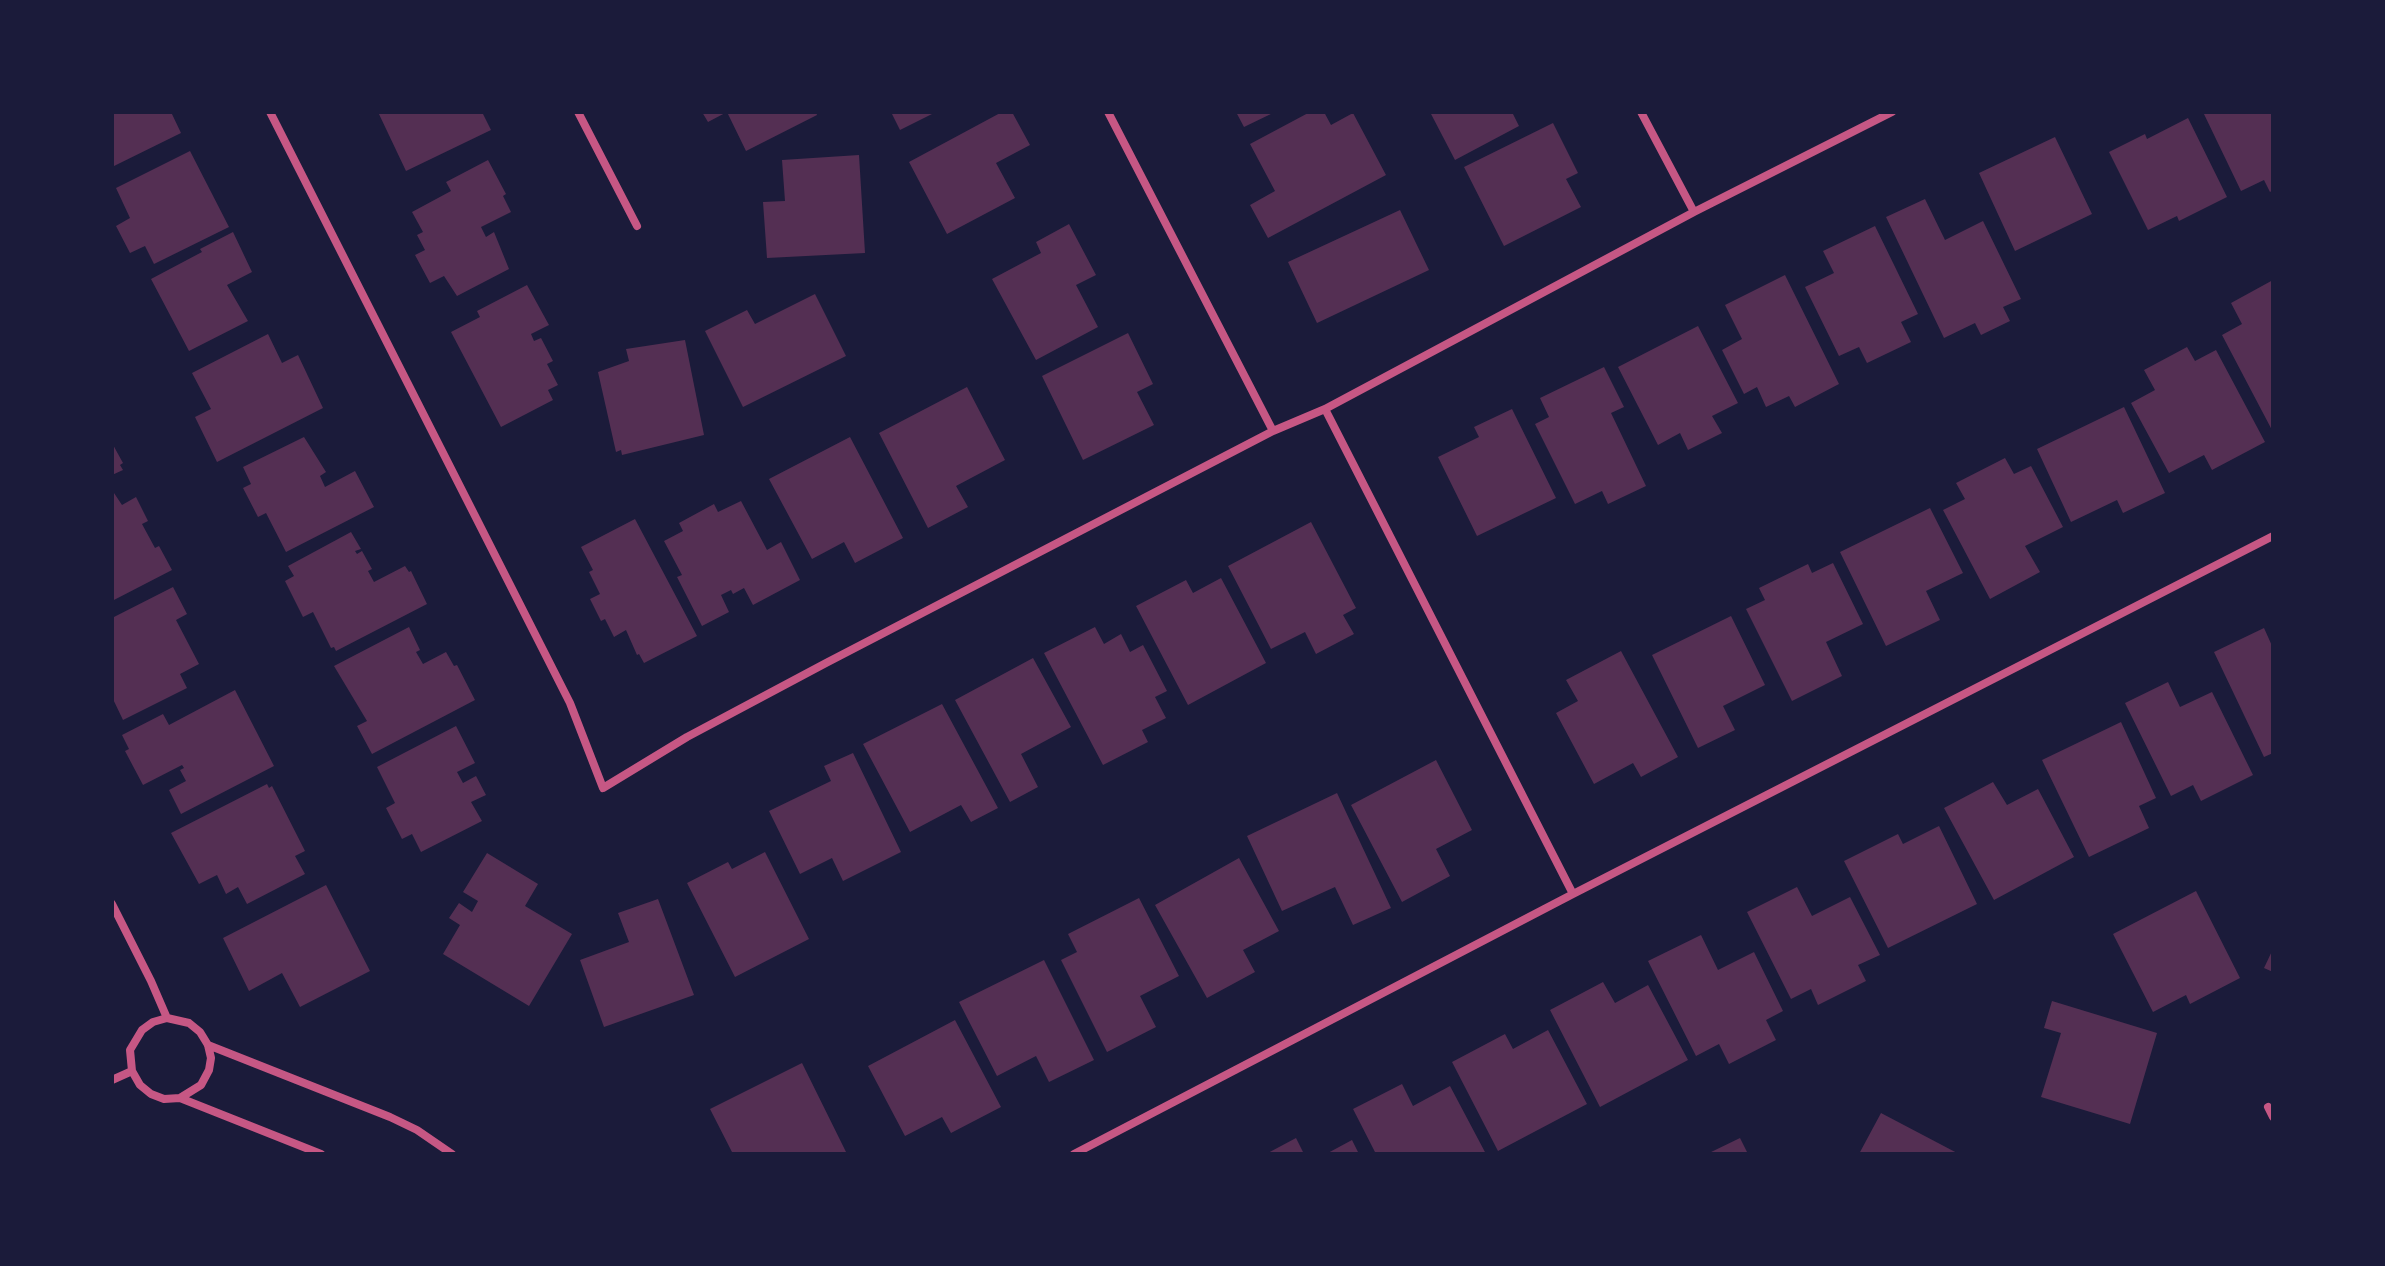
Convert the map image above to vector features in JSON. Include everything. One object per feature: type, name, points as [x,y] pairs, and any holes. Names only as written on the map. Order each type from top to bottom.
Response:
[{"type":"street","points":[[270,112],[570,703],[603,788],[687,737],[1273,431],[1325,409],[1694,212],[1892,112]]},
{"type":"street","points":[[578,112],[637,226]]},
{"type":"street","points":[[1108,112],[1273,431]]},
{"type":"street","points":[[1641,112],[1694,212]]},
{"type":"street","points":[[1325,409],[1573,894]]},
{"type":"street","points":[[1074,1154],[1573,894],[2273,536]]},
{"type":"street","points":[[112,904],[167,1018]]},
{"type":"street","points":[[180,1098],[201,1085],[211,1058],[200,1032],[189,1023],[167,1018],[153,1022],[136,1037],[130,1050],[132,1071],[140,1085],[164,1099],[180,1098],[321,1154]]},
{"type":"street","points":[[208,1045],[390,1117],[417,1130],[452,1154]]},
{"type":"street","points":[[112,1080],[132,1071]]},
{"type":"street","points":[[2268,1107],[2273,1117]]},
{"type":"building","points":[[112,112],[171,112],[181,133],[112,167]]},
{"type":"building","points":[[378,112],[482,112],[491,130],[406,171]]},
{"type":"building","points":[[702,112],[727,112],[708,122]]},
{"type":"building","points":[[727,112],[816,112],[817,115],[746,151]]},
{"type":"building","points":[[891,112],[936,112],[900,130]]},
{"type":"building","points":[[1002,112],[1012,112],[1030,145],[996,163],[1015,198],[947,234],[909,162]]},
{"type":"building","points":[[1236,112],[1275,112],[1244,127]]},
{"type":"building","points":[[1310,112],[1324,112],[1331,125],[1353,113],[1386,175],[1268,238],[1250,205],[1275,191],[1250,144]]},
{"type":"building","points":[[1430,112],[1512,112],[1519,126],[1455,160]]},
{"type":"building","points":[[2203,112],[2273,112],[2273,190],[2270,192],[2264,180],[2241,191]]},
{"type":"building","points":[[2188,118],[2227,197],[2179,221],[2177,216],[2148,230],[2109,152],[2145,134],[2147,139]]},
{"type":"building","points":[[1553,123],[1578,173],[1566,179],[1581,207],[1504,246],[1464,167]]},
{"type":"building","points":[[2055,137],[2092,214],[2015,251],[1979,173]]},
{"type":"building","points":[[190,151],[229,227],[154,264],[145,246],[130,253],[116,226],[130,218],[116,188]]},
{"type":"building","points":[[859,155],[865,253],[767,258],[763,202],[785,201],[782,160]]},
{"type":"building","points":[[488,160],[506,194],[503,196],[511,212],[481,227],[486,237],[494,232],[509,269],[457,296],[444,276],[430,283],[415,255],[425,250],[417,235],[423,232],[412,212],[451,191],[446,182]]},
{"type":"building","points":[[1925,199],[1945,240],[1983,221],[2021,299],[2003,307],[2010,321],[1981,335],[1975,323],[1944,338],[1886,217]]},
{"type":"building","points":[[1400,210],[1429,270],[1317,323],[1288,262]]},
{"type":"building","points":[[1069,224],[1096,275],[1076,285],[1098,327],[1036,360],[992,279],[1041,253],[1036,242]]},
{"type":"building","points":[[1875,226],[1918,314],[1901,322],[1911,342],[1867,363],[1859,347],[1839,356],[1805,287],[1834,273],[1823,251]]},
{"type":"building","points":[[233,232],[252,272],[227,285],[248,321],[189,351],[151,279]]},
{"type":"building","points":[[1785,275],[1839,384],[1795,407],[1789,396],[1766,407],[1757,387],[1744,394],[1722,350],[1742,339],[1725,305]]},
{"type":"building","points":[[2273,280],[2273,432],[2222,335],[2242,324],[2231,303]]},
{"type":"building","points":[[527,285],[549,325],[531,334],[534,341],[541,338],[553,361],[547,364],[558,385],[548,390],[553,400],[501,427],[451,332],[480,317],[477,311]]},
{"type":"building","points":[[815,294],[846,356],[743,407],[705,331],[747,310],[755,324]]},
{"type":"building","points":[[1698,326],[1738,403],[1712,416],[1722,433],[1688,450],[1680,433],[1658,445],[1618,367]]},
{"type":"building","points":[[1128,333],[1153,384],[1137,392],[1154,425],[1083,460],[1042,376]]},
{"type":"building","points":[[268,334],[282,363],[298,355],[323,408],[217,462],[195,417],[211,409],[192,373]]},
{"type":"building","points":[[685,340],[704,435],[622,455],[621,450],[616,452],[598,372],[629,361],[626,349]]},
{"type":"building","points":[[2187,347],[2195,361],[2216,350],[2265,442],[2212,470],[2204,455],[2169,473],[2131,403],[2155,390],[2144,370]]},
{"type":"building","points":[[1604,367],[1624,407],[1611,413],[1646,486],[1608,504],[1602,491],[1575,504],[1535,424],[1549,417],[1540,398]]},
{"type":"building","points":[[967,387],[1005,460],[956,486],[968,507],[928,528],[879,433]]},
{"type":"building","points":[[2124,407],[2165,493],[2123,513],[2117,500],[2071,522],[2037,449]]},
{"type":"building","points":[[1512,409],[1556,498],[1477,536],[1438,457],[1479,437],[1474,427]]},
{"type":"building","points":[[304,437],[326,472],[320,476],[325,487],[355,471],[374,507],[286,552],[266,513],[258,517],[243,488],[251,484],[243,467]]},
{"type":"building","points":[[850,437],[903,538],[855,563],[844,542],[812,559],[769,479]]},
{"type":"building","points":[[112,443],[123,463],[120,465],[123,470],[112,475]]},
{"type":"building","points":[[2005,458],[2014,474],[2031,466],[2063,527],[2025,546],[2040,572],[1990,599],[1943,510],[1965,499],[1956,483]]},
{"type":"building","points":[[112,490],[122,505],[136,497],[148,521],[142,524],[172,570],[112,601]]},
{"type":"building","points":[[741,501],[767,550],[781,542],[800,580],[753,605],[744,588],[733,594],[731,590],[721,595],[729,612],[702,626],[677,577],[682,575],[664,541],[683,531],[679,523],[714,504],[718,512]]},
{"type":"building","points":[[1930,508],[1963,573],[1926,591],[1940,620],[1886,646],[1840,552]]},
{"type":"building","points":[[635,519],[697,636],[644,663],[626,630],[614,637],[605,619],[601,621],[590,599],[600,594],[589,572],[593,570],[581,547]]},
{"type":"building","points":[[1311,522],[1356,608],[1343,615],[1354,634],[1316,654],[1305,632],[1271,649],[1228,566]]},
{"type":"building","points":[[351,532],[361,549],[355,551],[357,554],[362,551],[372,569],[368,571],[374,582],[405,566],[411,571],[427,604],[336,651],[334,647],[331,648],[313,612],[303,617],[285,581],[294,576],[288,566]]},
{"type":"building","points":[[1833,563],[1863,624],[1826,642],[1842,676],[1792,701],[1746,609],[1765,600],[1759,588],[1808,564],[1812,573]]},
{"type":"building","points":[[1221,578],[1266,663],[1188,705],[1136,606],[1186,580],[1193,593]]},
{"type":"building","points":[[173,587],[187,614],[176,620],[199,664],[180,674],[187,688],[123,720],[112,697],[112,618]]},
{"type":"building","points":[[1731,616],[1765,685],[1723,706],[1735,730],[1698,748],[1652,655]]},
{"type":"building","points":[[409,627],[423,664],[446,652],[454,666],[457,665],[475,700],[372,754],[357,726],[367,721],[334,666]]},
{"type":"building","points":[[1095,627],[1104,644],[1121,634],[1130,652],[1143,645],[1167,691],[1155,697],[1166,718],[1142,730],[1148,742],[1103,765],[1044,653]]},
{"type":"building","points":[[2264,628],[2273,648],[2273,753],[2264,757],[2214,652]]},
{"type":"building","points":[[1621,651],[1678,757],[1641,777],[1633,763],[1594,784],[1556,713],[1578,701],[1566,680]]},
{"type":"building","points":[[1033,658],[1071,727],[1021,754],[1038,787],[1010,802],[955,700]]},
{"type":"building","points":[[2168,682],[2180,707],[2212,692],[2253,775],[2201,801],[2193,785],[2171,796],[2125,703]]},
{"type":"building","points":[[235,690],[274,766],[181,814],[169,790],[186,781],[180,770],[184,768],[182,765],[143,785],[125,751],[129,749],[122,735],[163,714],[169,725]]},
{"type":"building","points":[[942,704],[998,808],[971,822],[961,805],[910,832],[863,744]]},
{"type":"building","points":[[2121,722],[2156,798],[2139,806],[2149,828],[2089,857],[2042,760]]},
{"type":"building","points":[[456,726],[475,763],[457,772],[463,783],[476,776],[486,795],[471,802],[482,821],[421,852],[412,834],[402,839],[386,808],[395,803],[377,767]]},
{"type":"building","points":[[853,753],[901,852],[843,881],[832,858],[800,874],[769,811],[831,781],[824,766]]},
{"type":"building","points":[[1436,760],[1472,830],[1436,849],[1450,876],[1402,902],[1351,805]]},
{"type":"building","points":[[1993,782],[2007,805],[2038,789],[2074,857],[1994,900],[1944,808]]},
{"type":"building","points":[[267,784],[269,788],[272,786],[305,851],[295,856],[305,874],[247,904],[238,887],[226,894],[217,875],[199,884],[171,833]]},
{"type":"building","points":[[1337,793],[1391,908],[1353,925],[1335,887],[1282,911],[1247,836]]},
{"type":"building","points":[[1939,826],[1977,904],[1888,948],[1844,861],[1898,834],[1903,844]]},
{"type":"building","points":[[765,852],[809,939],[735,977],[687,883],[728,862],[732,869]]},
{"type":"building","points":[[487,853],[538,884],[525,906],[572,934],[529,1006],[443,954],[460,925],[449,918],[459,903],[472,912],[478,901],[463,892]]},
{"type":"building","points":[[1239,858],[1279,931],[1243,950],[1255,972],[1207,998],[1155,905]]},
{"type":"building","points":[[326,885],[370,971],[300,1007],[282,973],[249,991],[223,938]]},
{"type":"building","points":[[1797,887],[1812,916],[1850,897],[1880,955],[1858,965],[1866,981],[1818,1005],[1811,989],[1791,999],[1747,912]]},
{"type":"building","points":[[2196,891],[2240,978],[2190,1004],[2186,995],[2153,1012],[2113,934]]},
{"type":"building","points":[[1139,898],[1179,976],[1140,996],[1156,1027],[1107,1052],[1061,960],[1077,952],[1068,934]]},
{"type":"building","points":[[658,899],[694,995],[604,1027],[580,960],[629,942],[618,913]]},
{"type":"building","points":[[1701,935],[1718,970],[1754,952],[1783,1011],[1766,1020],[1776,1040],[1729,1064],[1719,1044],[1696,1056],[1648,961]]},
{"type":"building","points":[[2273,949],[2273,972],[2264,968]]},
{"type":"building","points":[[1044,960],[1094,1060],[1049,1082],[1036,1056],[997,1076],[959,1002]]},
{"type":"building","points":[[1603,982],[1615,1003],[1648,985],[1688,1060],[1600,1107],[1550,1010]]},
{"type":"building","points":[[2052,1001],[2157,1033],[2130,1124],[2041,1097],[2061,1033],[2044,1028]]},
{"type":"building","points":[[955,1020],[1001,1107],[951,1133],[942,1117],[905,1136],[868,1066]]},
{"type":"building","points":[[1548,1030],[1587,1104],[1498,1151],[1452,1062],[1505,1034],[1513,1049]]},
{"type":"building","points":[[802,1063],[847,1154],[733,1154],[710,1109]]},
{"type":"building","points":[[1402,1084],[1413,1106],[1450,1086],[1486,1154],[1376,1154],[1353,1109]]},
{"type":"building","points":[[1881,1113],[1959,1154],[1859,1154]]},
{"type":"building","points":[[1296,1138],[1304,1154],[1266,1154]]},
{"type":"building","points":[[1740,1138],[1748,1154],[1707,1154]]},
{"type":"building","points":[[1352,1140],[1359,1154],[1326,1154]]}]
